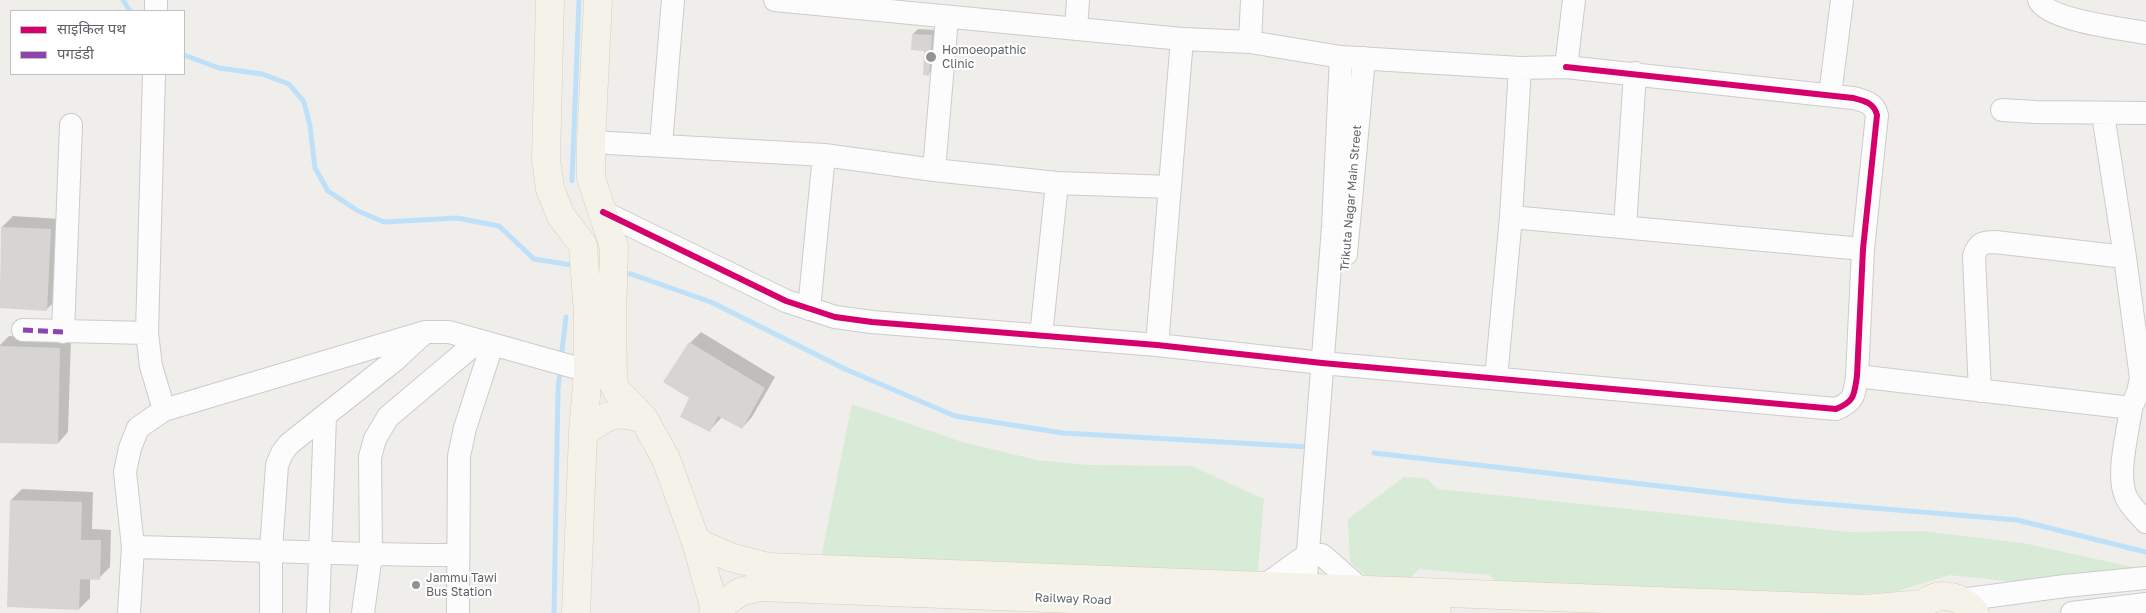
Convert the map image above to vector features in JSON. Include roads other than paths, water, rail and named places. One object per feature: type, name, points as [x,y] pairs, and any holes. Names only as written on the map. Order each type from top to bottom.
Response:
[{"type":"main road","points":[[550,0],[546,159],[548,178],[561,216],[583,245],[613,382],[617,391],[644,419],[666,459],[696,542],[714,612]]},
{"type":"main road","points":[[576,613],[583,433],[581,370],[600,316],[614,248],[592,178],[591,142],[598,0]]},
{"type":"main road","points":[[583,433],[608,415],[623,413],[644,419]]},
{"type":"main road","points":[[696,542],[730,557],[768,567],[885,582],[1264,586],[1311,598],[1362,590],[1865,609],[1918,609],[1938,596],[1957,598],[1968,607]]},
{"type":"main road","name":"Railway Road","points":[[714,612],[740,592],[760,587],[885,582],[1097,607],[1311,598],[1437,613]]},
{"type":"street","points":[[662,144],[673,0]]},
{"type":"street","points":[[603,212],[786,301],[835,317],[872,322],[1157,345],[1329,364],[1836,409],[1849,403],[1854,394],[1857,376],[1863,249],[1877,115],[1875,107],[1868,102],[1830,95],[1635,73],[1566,67],[1520,68],[1341,57],[1250,42],[1182,39],[947,18],[775,0]]},
{"type":"street","points":[[1076,29],[1078,0]]},
{"type":"street","points":[[1250,42],[1252,0]]},
{"type":"street","points":[[1566,67],[1574,0]]},
{"type":"street","points":[[1830,95],[1842,0]]},
{"type":"street","points":[[2036,1],[2053,13],[2066,18],[2146,33]]},
{"type":"street","points":[[934,170],[947,18]]},
{"type":"street","points":[[1157,345],[1182,39]]},
{"type":"street","points":[[1329,364],[1341,57]]},
{"type":"street","name":"Trikuta Nagar Main Street","points":[[1311,598],[1329,364],[1364,58]]},
{"type":"street","points":[[1496,378],[1510,217],[1520,68]]},
{"type":"street","points":[[1625,227],[1635,73]]},
{"type":"street","points":[[154,75],[150,164],[147,333],[151,366],[164,410]]},
{"type":"street","points":[[2002,110],[2103,114],[2146,113]]},
{"type":"street","points":[[2103,114],[2141,378],[2138,392],[2131,408],[2122,474],[2127,499],[2146,522]]},
{"type":"street","points":[[63,332],[71,125]]},
{"type":"street","points":[[591,142],[662,144],[824,155],[934,170],[1057,183],[1170,187]]},
{"type":"street","points":[[809,309],[824,155]]},
{"type":"street","points":[[1041,336],[1057,183]]},
{"type":"street","points":[[1510,217],[1863,249]]},
{"type":"street","points":[[1980,390],[1974,256],[1976,247],[1983,242],[1995,242],[2125,257]]},
{"type":"street","points":[[23,330],[147,333]]},
{"type":"street","points":[[129,613],[133,547],[125,472],[130,448],[138,428],[164,410],[425,332],[449,332],[581,370],[613,382]]},
{"type":"street","points":[[271,613],[271,550],[276,465],[282,453],[289,444],[395,360],[425,332]]},
{"type":"street","points":[[458,613],[459,456],[485,343]]},
{"type":"street","points":[[363,613],[371,555],[370,457],[375,439],[388,417],[485,343]]},
{"type":"street","points":[[1857,376],[2131,408]]},
{"type":"street","points":[[318,613],[318,554],[325,416]]},
{"type":"street","points":[[133,547],[271,550],[318,554],[457,555]]},
{"type":"street","points":[[1264,586],[1315,555],[1362,590]]},
{"type":"street","points":[[1968,607],[2065,586],[2146,578]]},
{"type":"street","points":[[2072,613],[2143,605]]},
{"type":"waterway","points":[[123,0],[129,10]]},
{"type":"waterway","points":[[572,181],[579,0]]},
{"type":"waterway","points":[[185,55],[219,68],[262,74],[289,84],[304,102],[310,126],[315,168],[328,191],[358,211],[384,222],[457,218],[499,226],[534,259],[578,266]]},
{"type":"waterway","points":[[621,273],[631,274],[711,302],[845,369],[955,416],[1063,433],[1310,447]]},
{"type":"waterway","points":[[561,359],[566,317]]},
{"type":"waterway","points":[[554,613],[558,389],[560,370]]},
{"type":"waterway","points":[[1374,453],[1789,501],[2017,520],[2146,552]]},
{"type":"place","name":"Homoeopathic Clinic","points":[[931,57]]},
{"type":"place","name":"Jammu Tawi Bus Station","points":[[416,585]]}]
